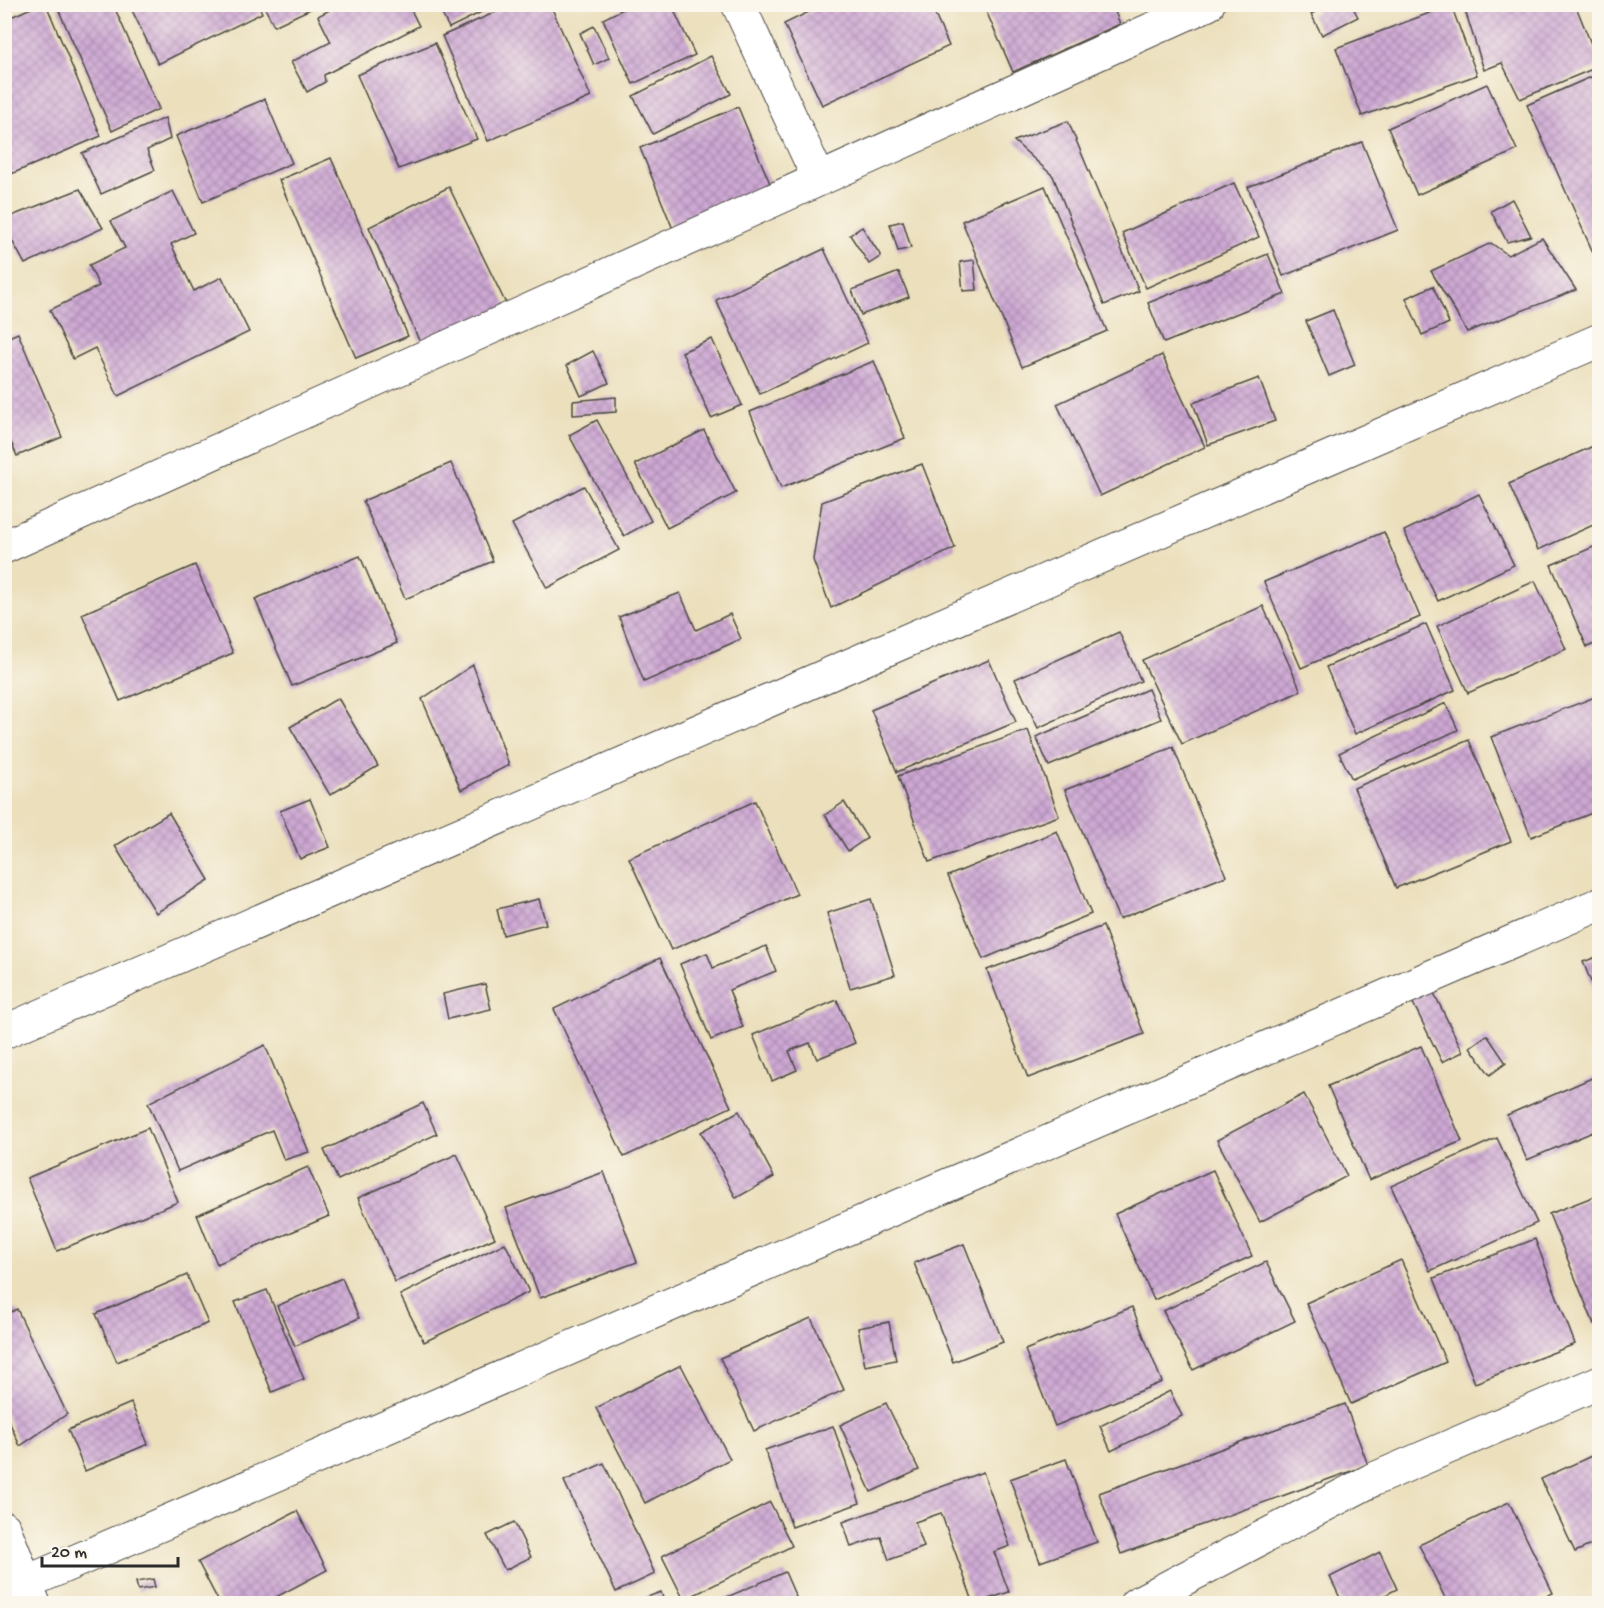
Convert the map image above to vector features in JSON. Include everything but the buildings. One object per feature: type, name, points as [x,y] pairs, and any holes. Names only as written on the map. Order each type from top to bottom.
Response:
[{"type":"street","points":[[738,4],[819,179]]},
{"type":"street","points":[[4,547],[1208,4]]},
{"type":"street","points":[[4,1032],[1599,340]]},
{"type":"street","points":[[4,1528],[22,1593],[1599,904]]},
{"type":"street","points":[[1136,1604],[1372,1480],[1599,1382]]}]
